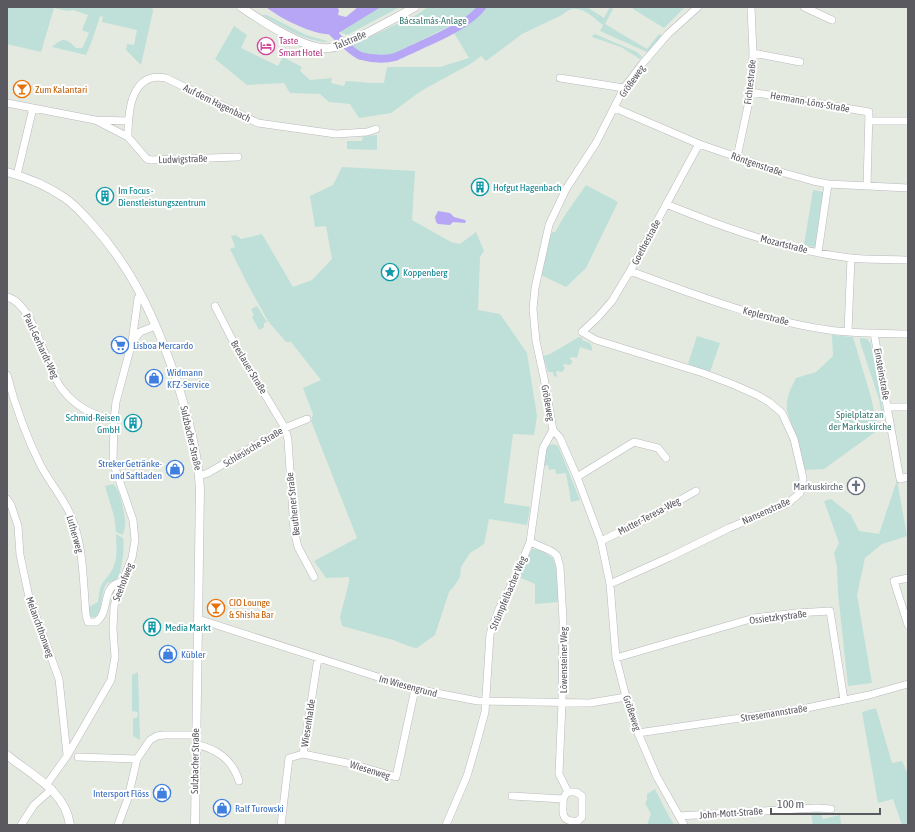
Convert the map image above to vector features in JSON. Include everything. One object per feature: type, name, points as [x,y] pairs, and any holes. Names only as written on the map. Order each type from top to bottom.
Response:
[{"type":"street","name":"Talstraße","points":[[241,7],[278,30],[301,41],[322,48],[329,48],[352,40],[415,7]]},
{"type":"street","name":"Größeweg","points":[[684,825],[656,777],[626,697],[616,658],[610,584],[601,541],[577,477],[560,438],[553,430],[536,341],[533,309],[535,288],[549,225],[566,189],[588,157],[615,108],[624,88],[668,34],[698,7]]},
{"type":"street","name":"Fichtestraße","points":[[737,157],[751,92],[753,53],[751,7]]},
{"type":"street","points":[[804,7],[832,20]]},
{"type":"street","points":[[753,53],[800,62]]},
{"type":"street","name":"Auf dem Hagenbach","points":[[128,137],[128,121],[135,91],[145,79],[158,76],[166,78],[258,123],[336,134],[367,132],[376,129]]},
{"type":"street","points":[[560,78],[624,88]]},
{"type":"street","name":"Hermann-Löns-Straße","points":[[751,92],[869,112],[870,121]]},
{"type":"street","name":"Ludwigstraße","points":[[7,103],[94,120],[128,121]]},
{"type":"street","points":[[17,175],[33,108]]},
{"type":"street","name":"Röntgenstraße","points":[[615,108],[699,144],[777,171],[813,181],[828,184],[908,188]]},
{"type":"street","name":"Ludwigstraße","points":[[94,120],[128,137],[147,159],[238,157]]},
{"type":"street","points":[[867,186],[870,121],[908,121]]},
{"type":"street","name":"Goethestraße","points":[[582,332],[607,308],[630,271],[699,144]]},
{"type":"street","name":"Sulzbacher Straße","points":[[7,172],[34,180],[66,199],[82,213],[118,254],[141,295],[165,347],[181,396],[192,436],[199,476],[195,825]]},
{"type":"street","points":[[818,253],[828,184]]},
{"type":"street","name":"Mozartstraße","points":[[666,204],[739,232],[768,241],[818,253],[851,258],[908,260]]},
{"type":"street","points":[[848,331],[851,258]]},
{"type":"street","name":"Keplerstraße","points":[[630,271],[752,313],[792,324],[831,330],[908,334]]},
{"type":"street","name":"Seehofweg","points":[[21,825],[49,786],[111,680],[115,657],[113,629],[114,607],[117,594],[132,558],[135,540],[133,520],[114,462],[114,420],[116,402],[132,342],[138,298],[141,295]]},
{"type":"street","name":"Paul-Gerhardt-Weg","points":[[7,297],[18,303],[29,317],[52,372],[63,390],[74,402],[87,411],[98,417],[114,420]]},
{"type":"street","name":"Breslauer Straße","points":[[215,306],[235,345],[285,428]]},
{"type":"street","points":[[132,342],[140,332],[155,326]]},
{"type":"street","name":"Nansenstraße","points":[[582,332],[596,340],[703,373],[745,388],[769,402],[782,413],[794,439],[803,478],[800,493],[787,504],[729,528],[610,584]]},
{"type":"street","name":"Einsteinstraße","points":[[874,333],[900,478],[908,478]]},
{"type":"street","name":"Lutherweg","points":[[7,375],[20,418],[40,464],[65,505],[75,529],[82,558],[86,615],[88,622],[96,622],[100,620],[108,593],[112,586],[117,582],[122,582]]},
{"type":"street","points":[[888,407],[908,407]]},
{"type":"street","name":"Schlesische Straße","points":[[199,476],[208,473],[285,428],[307,419]]},
{"type":"street","name":"Beuthener Straße","points":[[285,428],[288,440],[294,530],[298,547],[314,577]]},
{"type":"street","name":"Strümpfelbacher Weg","points":[[446,825],[467,776],[485,712],[490,634],[499,609],[516,576],[530,542],[543,448],[553,430]]},
{"type":"street","points":[[577,477],[634,442],[658,448],[666,458]]},
{"type":"street","name":"Mutter-Teresa-Weg","points":[[601,541],[650,517],[696,491]]},
{"type":"street","name":"Melanchthonweg","points":[[7,499],[11,505],[18,526],[20,555],[29,597],[59,680],[66,756]]},
{"type":"street","name":"Löwensteiner Weg","points":[[530,542],[554,553],[560,567],[563,620],[559,774],[568,792]]},
{"type":"street","points":[[908,578],[894,581],[908,625]]},
{"type":"street","name":"Ossietzkystraße","points":[[616,658],[754,618],[796,613],[830,612],[844,700]]},
{"type":"street","name":"Im Wiesengrund","points":[[198,619],[415,689],[462,698],[485,702],[590,703],[626,697]]},
{"type":"street","name":"Wiesenhalde","points":[[281,825],[289,758],[303,754],[318,658]]},
{"type":"street","name":"Stresemannstraße","points":[[638,732],[758,716],[844,700],[908,684]]},
{"type":"street","name":"Wiesenweg","points":[[303,754],[352,764],[396,778],[415,689]]},
{"type":"street","points":[[118,825],[128,798],[137,759],[150,740],[157,736],[164,735],[196,735]]},
{"type":"street","points":[[195,744],[214,750],[223,756],[235,770],[238,781]]},
{"type":"street","points":[[7,755],[49,786],[60,800],[68,814],[70,825]]},
{"type":"street","points":[[78,757],[137,759]]},
{"type":"street","points":[[568,792],[576,792],[582,796],[582,816],[580,820],[568,821],[562,814],[563,799],[568,792]]},
{"type":"street","points":[[512,796],[563,799]]},
{"type":"street","name":"John-Mott-Straße","points":[[679,816],[817,808],[831,810]]},
{"type":"green space","points":[[7,7],[152,7],[153,11],[141,65],[126,50],[127,44],[134,45],[137,30],[102,22],[103,17],[100,16],[86,55],[52,47],[64,40],[70,42],[76,48],[83,47],[89,33],[82,30],[88,15],[73,10],[67,11],[54,8],[41,52],[7,44]]},
{"type":"green space","points":[[381,7],[400,7],[347,35],[340,32]]},
{"type":"green space","name":"Bácsalmás-Anlage","points":[[428,7],[587,7],[604,18],[610,7],[613,9],[605,24],[647,49],[659,34],[664,37],[649,53],[600,31],[603,25],[588,13],[578,9],[573,9],[522,34],[486,61],[481,56],[472,63],[421,91],[391,113],[359,118],[350,104],[329,102],[320,94],[290,93],[284,83],[247,85],[215,59],[234,26],[247,35],[241,48],[278,66],[283,57],[302,67],[300,71],[310,80],[332,78],[331,83],[344,86],[346,81],[384,83],[387,67],[440,67],[469,58],[450,26],[389,56],[378,57],[368,55],[359,52],[350,46],[416,15]]},
{"type":"green space","points":[[633,7],[685,7],[664,28],[633,9]]},
{"type":"green space","points":[[261,15],[267,15],[306,35],[327,42],[301,36]]},
{"type":"green space","points":[[595,34],[637,52],[642,57],[640,59],[621,47],[592,37]]},
{"type":"green space","points":[[377,135],[377,150],[347,149],[347,141],[362,141],[363,136]]},
{"type":"green space","points":[[342,167],[415,171],[412,220],[451,242],[460,244],[476,232],[484,251],[480,257],[478,310],[500,314],[527,353],[537,416],[534,435],[513,434],[504,503],[530,507],[527,525],[489,519],[484,544],[470,553],[461,567],[460,577],[449,592],[435,635],[417,648],[342,626],[340,617],[349,577],[326,578],[314,561],[357,538],[311,421],[313,414],[303,388],[321,380],[291,342],[286,342],[268,321],[230,249],[235,247],[231,236],[236,235],[241,239],[262,234],[293,287],[312,280],[332,259],[326,226],[315,227],[310,196],[333,185]]},
{"type":"green space","points":[[586,185],[618,202],[586,268],[566,287],[541,275],[549,236],[555,232]]},
{"type":"green space","points":[[813,190],[824,192],[815,247],[804,245]]},
{"type":"green space","points":[[257,306],[267,322],[264,323],[264,327],[259,330],[252,317],[254,315],[251,309]]},
{"type":"green space","name":"Spielplatz an der Markuskirche","points":[[832,335],[853,337],[871,397],[878,430],[824,469],[805,470],[787,410],[788,397],[796,378],[816,372],[833,356]]},
{"type":"green space","points":[[697,336],[720,343],[710,372],[688,364]]},
{"type":"green space","points":[[579,337],[590,343],[592,351],[580,347],[577,358],[571,357],[570,359],[572,363],[570,365],[564,364],[563,366],[565,367],[562,372],[556,371],[557,377],[554,376],[553,372],[548,372],[543,356],[550,354]]},
{"type":"green space","points":[[860,338],[867,339],[871,344],[883,411],[881,411],[879,399]]},
{"type":"green space","points":[[552,444],[557,445],[559,448],[580,500],[571,502],[566,473],[556,474],[555,469],[549,470],[548,465],[544,466],[546,447]]},
{"type":"green space","points":[[897,480],[907,536],[882,544],[865,558],[857,595],[872,683],[848,686],[838,593],[837,567],[834,553],[839,543],[824,501],[831,499],[851,515],[859,531],[879,534]]},
{"type":"green space","points":[[113,484],[118,490],[124,511],[125,524],[123,535],[116,532],[114,516],[105,486]]},
{"type":"green space","points":[[116,534],[123,538],[124,542],[120,572],[116,580],[107,583],[104,588],[99,614],[96,617],[90,617],[89,607],[98,602],[101,586],[111,572],[115,561]]},
{"type":"green space","points":[[532,549],[541,550],[553,558],[556,567],[559,602],[535,604],[535,584],[519,577]]},
{"type":"green space","points":[[138,672],[140,740],[133,736],[133,718],[137,718],[138,712],[132,711],[132,675]]},
{"type":"green space","points":[[876,708],[892,763],[902,761],[908,774],[908,825],[902,825],[893,799],[878,803],[862,712]]},
{"type":"green space","points":[[655,789],[674,825],[647,825],[651,814],[645,803],[647,800],[647,794]]},
{"type":"green space","points":[[811,812],[820,812],[823,819],[840,815],[841,825],[813,825]]},
{"type":"shaded area","points":[[266,7],[337,7],[339,10],[338,15],[346,17],[358,7],[381,7],[337,34],[329,34],[310,30],[290,22]]},
{"type":"shaded area","points":[[438,211],[450,213],[454,217],[466,221],[465,223],[453,222],[450,225],[438,224],[435,217]]},
{"type":"waterway","points":[[328,28],[357,54],[369,58],[387,59],[395,57],[452,30],[469,19],[482,7]]},
{"type":"place","name":"Taste Smart Hotel","points":[[266,46]]},
{"type":"place","name":"Zum Kalantari","points":[[22,89]]},
{"type":"place","name":"Hofgut Hagenbach","points":[[480,187]]},
{"type":"place","name":"Im Focus - Dienstleistungszentrum","points":[[105,196]]},
{"type":"place","name":"Koppenberg","points":[[390,272]]},
{"type":"place","name":"Lisboa Mercardo","points":[[120,345]]},
{"type":"place","name":"Widmann KFZ-Service","points":[[154,378]]},
{"type":"place","name":"Schmid-Reisen GmbH","points":[[133,423]]},
{"type":"place","name":"Streker Getränke- und Saftladen","points":[[175,469]]},
{"type":"place","name":"Markuskirche","points":[[856,486]]},
{"type":"place","name":"CIO Lounge & Shisha Bar","points":[[216,608]]},
{"type":"place","name":"Media Markt","points":[[152,627]]},
{"type":"place","name":"Kübler","points":[[168,654]]},
{"type":"place","name":"Intersport Flöss","points":[[162,793]]},
{"type":"place","name":"Ralf Turowski","points":[[222,808]]}]
